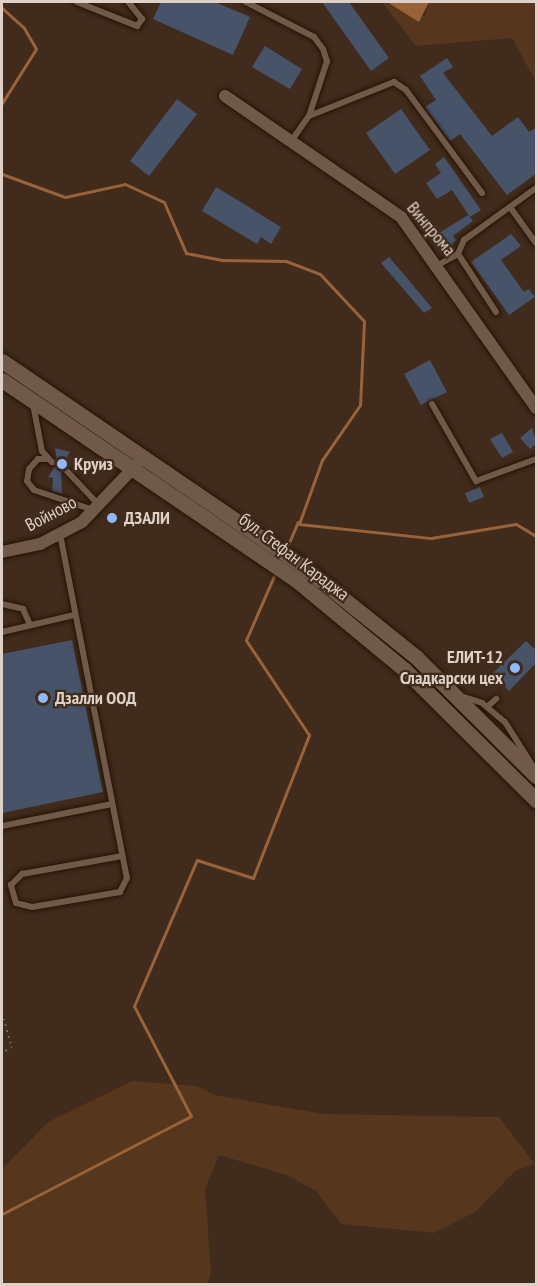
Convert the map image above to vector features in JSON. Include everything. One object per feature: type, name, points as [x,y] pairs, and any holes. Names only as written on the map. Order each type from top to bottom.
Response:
[{"type":"main road","name":"бул. Стефан Караджа","points":[[2,361],[295,579],[356,628],[537,800]]},
{"type":"main road","name":"бул. Стефан Караджа","points":[[2,380],[32,401],[139,462],[304,567],[449,690],[537,775]]},
{"type":"street","name":"Винпрома","points":[[225,96],[401,217],[438,265],[537,408]]},
{"type":"street","name":"Войново","points":[[2,552],[60,534],[96,508],[139,462]]},
{"type":"lane","points":[[77,2],[129,26],[142,19],[128,2]]},
{"type":"lane","points":[[246,2],[314,37],[327,61],[309,116],[292,140]]},
{"type":"lane","points":[[309,116],[394,82],[406,90],[482,193]]},
{"type":"lane","points":[[438,265],[458,254],[464,240],[537,188]]},
{"type":"lane","points":[[510,207],[537,243]]},
{"type":"lane","points":[[458,254],[496,312]]},
{"type":"lane","points":[[32,401],[39,441],[50,460],[38,459],[29,469],[27,481],[34,490],[96,508]]},
{"type":"lane","points":[[432,404],[476,481],[537,459]]},
{"type":"lane","points":[[66,470],[96,508]]},
{"type":"lane","points":[[60,534],[127,878],[120,892],[32,907],[16,903],[11,885],[22,874],[122,856]]},
{"type":"lane","points":[[2,604],[23,609],[30,625]]},
{"type":"lane","points":[[2,632],[74,615]]},
{"type":"lane","points":[[449,690],[488,706],[528,753],[537,775]]},
{"type":"lane","points":[[488,706],[496,699]]},
{"type":"lane","points":[[2,826],[112,804]]},
{"type":"path","points":[[2,1013],[12,1047],[2,1053]]},
{"type":"shaded area","points":[[382,2],[425,16],[429,2],[536,2],[536,82],[512,38],[416,46]]},
{"type":"shaded area","points":[[387,2],[429,2],[419,22]]},
{"type":"shaded area","points":[[132,1081],[197,1086],[214,1095],[323,1114],[499,1117],[535,1164],[515,1171],[475,1212],[434,1233],[341,1224],[316,1191],[287,1175],[219,1155],[205,1189],[211,1273],[207,1284],[2,1284],[2,1169],[48,1122]]},
{"type":"building","points":[[161,2],[215,2],[250,17],[233,55],[153,19]]},
{"type":"building","points":[[322,2],[349,2],[389,58],[371,71]]},
{"type":"building","points":[[265,46],[302,69],[290,89],[252,67]]},
{"type":"building","points":[[447,58],[453,67],[443,73],[492,136],[518,117],[529,132],[537,127],[537,173],[507,195],[460,134],[450,141],[425,107],[436,100],[420,76]]},
{"type":"building","points":[[177,99],[197,114],[149,176],[130,161]]},
{"type":"building","points":[[401,109],[430,150],[395,174],[366,133]]},
{"type":"building","points":[[444,157],[481,210],[470,217],[452,190],[437,199],[426,183],[441,173],[435,164]]},
{"type":"building","points":[[216,187],[281,227],[271,244],[261,237],[257,244],[202,211]]},
{"type":"building","points":[[468,215],[473,221],[453,236],[456,240],[445,252],[434,236]]},
{"type":"building","points":[[511,234],[521,246],[501,260],[524,292],[529,289],[535,297],[509,315],[471,262]]},
{"type":"building","points":[[389,257],[432,308],[424,313],[381,263]]},
{"type":"building","points":[[430,360],[447,392],[421,405],[404,374]]},
{"type":"building","points":[[532,428],[537,443],[530,449],[520,438]]},
{"type":"building","points":[[502,433],[513,452],[502,458],[490,439]]},
{"type":"building","points":[[55,448],[70,452],[61,469],[62,494],[52,491],[53,478],[48,477],[57,463]]},
{"type":"building","points":[[480,487],[484,497],[469,503],[465,493]]},
{"type":"building","name":"Дзалли ООД","points":[[72,640],[103,792],[2,813],[2,654]]},
{"type":"building","name":"ЕЛИТ-12 Сладкарски цех","points":[[526,641],[537,651],[537,662],[509,691],[492,674]]},
{"type":"waterway","points":[[2,8],[24,28],[36,49],[2,103]]},
{"type":"waterway","points":[[2,174],[65,197],[125,184],[164,202],[186,253],[223,260],[286,261],[320,274],[364,321],[360,405],[322,460],[299,524],[431,538],[516,524],[536,536]]},
{"type":"waterway","points":[[288,545],[298,522]]},
{"type":"waterway","points":[[2,1214],[191,1116],[134,1006],[197,860],[253,878],[309,735],[246,640],[274,576]]},
{"type":"place","name":"Круиз","points":[[62,464]]},
{"type":"place","name":"ДЗАЛИ","points":[[112,518]]},
{"type":"place","name":"ЕЛИТ-12 Сладкарски цех","points":[[515,668]]},
{"type":"place","name":"Дзалли ООД","points":[[43,698]]}]
